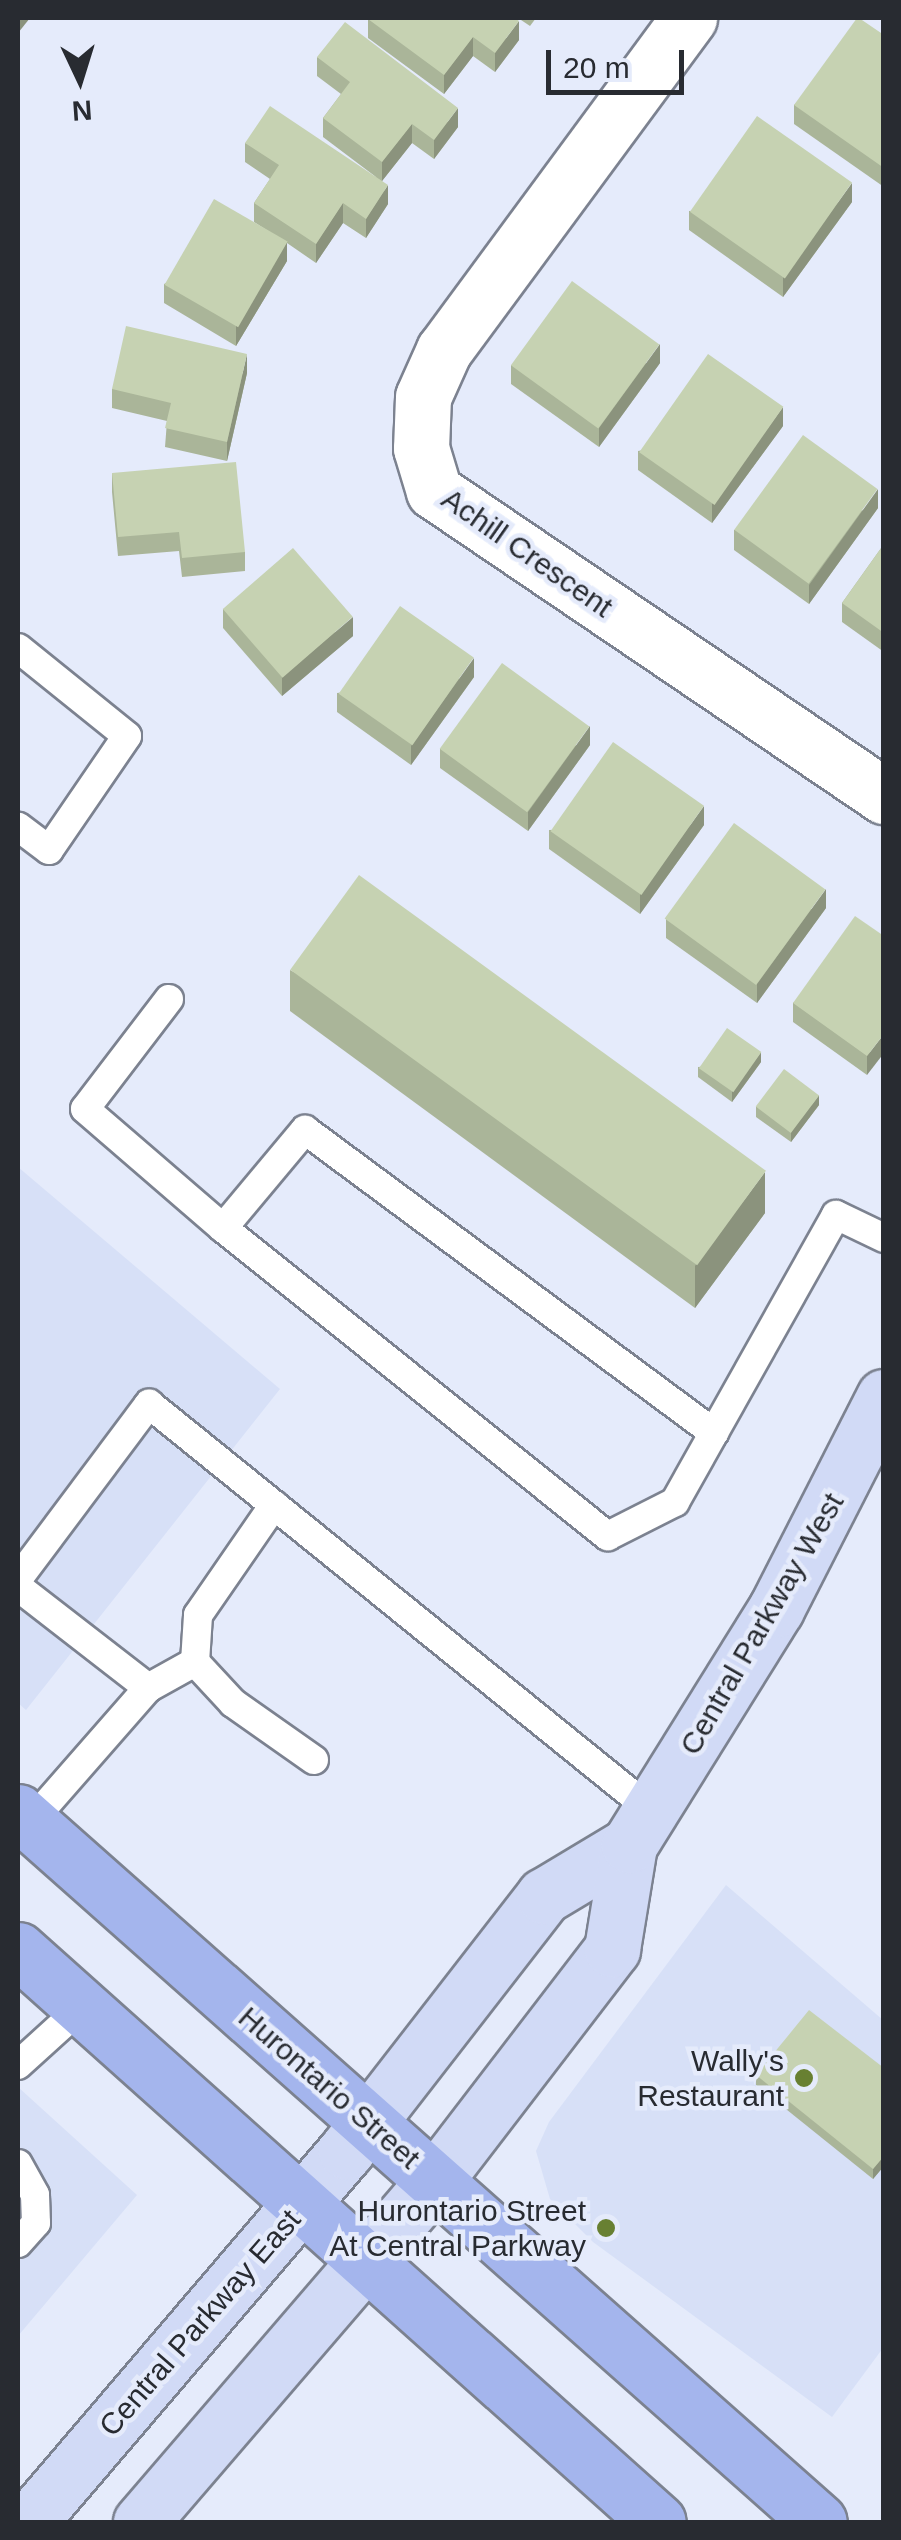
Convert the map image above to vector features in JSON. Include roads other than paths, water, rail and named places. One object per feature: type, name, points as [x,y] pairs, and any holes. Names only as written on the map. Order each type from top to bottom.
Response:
[{"type":"main road","name":"Hurontario Street","points":[[24,1818],[820,2522]]},
{"type":"main road","points":[[18,1950],[658,2522]]},
{"type":"street","name":"Achill Crescent","points":[[689,18],[444,350],[423,396],[421,448],[434,490],[884,796]]},
{"type":"street","name":"Central Parkway West","points":[[435,2180],[612,1949],[640,1828],[776,1609],[884,1397]]},
{"type":"street","name":"Central Parkway West","points":[[369,2122],[544,1896],[640,1828]]},
{"type":"street","name":"Central Parkway East","points":[[29,2522],[369,2122]]},
{"type":"street","points":[[141,2522],[435,2180]]},
{"type":"lane","points":[[18,648],[126,736],[49,850],[18,826]]},
{"type":"lane","points":[[168,999],[86,1109],[222,1228],[608,1536],[675,1502],[836,1215],[884,1238]]},
{"type":"lane","points":[[222,1228],[305,1130],[714,1434]]},
{"type":"lane","points":[[18,1578],[149,1404],[274,1505],[640,1828]]},
{"type":"lane","points":[[274,1505],[198,1615],[195,1662],[234,1703],[314,1760]]},
{"type":"lane","points":[[18,1587],[148,1688]]},
{"type":"lane","points":[[24,1818],[148,1688],[195,1662]]},
{"type":"lane","points":[[18,2065],[82,2007]]},
{"type":"lane","points":[[18,2243],[36,2223],[21,2176]]},
{"type":"place","name":"Wally's Restaurant","points":[[804,2078]]},
{"type":"place","name":"Hurontario Street At Central Parkway","points":[[606,2228]]}]
